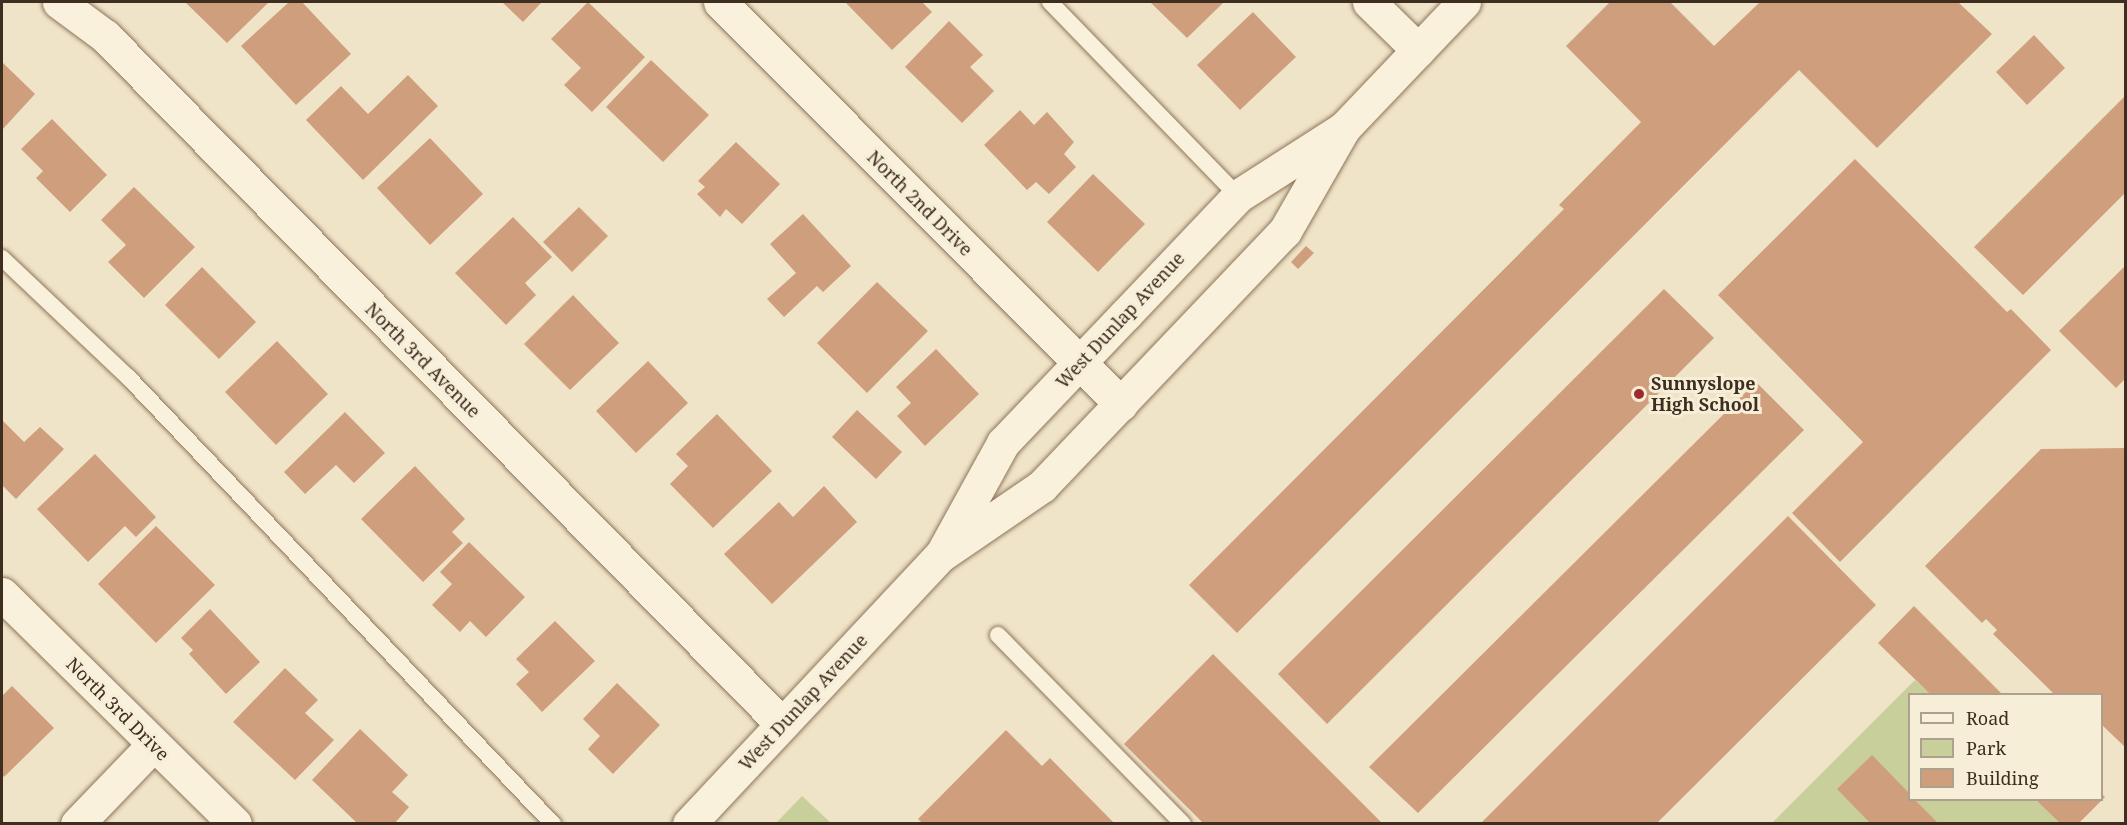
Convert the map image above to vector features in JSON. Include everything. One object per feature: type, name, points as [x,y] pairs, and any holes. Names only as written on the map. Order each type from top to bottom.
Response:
[{"type":"street","name":"North 3rd Avenue","points":[[59,2],[113,45],[782,724]]},
{"type":"street","name":"North 2nd Drive","points":[[720,2],[1121,404]]},
{"type":"street","points":[[1369,2],[1418,50]]},
{"type":"street","name":"West Dunlap Avenue","points":[[689,824],[941,555],[1042,486],[1285,231],[1344,128],[1464,2]]},
{"type":"street","name":"West Dunlap Avenue","points":[[941,555],[1004,443],[1238,196],[1344,128]]},
{"type":"street","name":"North 3rd Drive","points":[[2,594],[235,824]]},
{"type":"street","points":[[77,824],[154,744]]},
{"type":"lane","points":[[1050,2],[1238,196]]},
{"type":"lane","points":[[2,258],[128,377],[553,824]]},
{"type":"lane","points":[[998,635],[1183,824]]},
{"type":"green space","points":[[1915,680],[1929,693],[1908,693],[1908,801],[2037,801],[2061,823],[1771,824]]},
{"type":"green space","points":[[802,796],[831,823],[776,823]]},
{"type":"building","points":[[185,2],[248,3],[269,2],[227,43]]},
{"type":"building","points":[[289,2],[302,2],[351,54],[296,105],[241,46]]},
{"type":"building","points":[[502,2],[542,2],[523,22]]},
{"type":"building","points":[[588,2],[645,57],[592,112],[564,85],[581,68],[551,39]]},
{"type":"building","points":[[845,2],[922,2],[932,12],[892,50]]},
{"type":"building","points":[[1150,2],[1224,2],[1187,38]]},
{"type":"building","points":[[1610,2],[1670,2],[1714,46],[1760,2],[1958,2],[1992,34],[1877,148],[1799,70],[1237,633],[1189,585],[1564,209],[1559,205],[1641,122],[1566,46]]},
{"type":"building","points":[[1253,12],[1296,57],[1240,110],[1197,65]]},
{"type":"building","points":[[949,21],[983,55],[970,67],[994,91],[962,123],[905,67]]},
{"type":"building","points":[[2034,35],[2065,68],[2027,105],[1996,72]]},
{"type":"building","points":[[651,60],[709,115],[663,162],[606,107]]},
{"type":"building","points":[[2,62],[35,94],[2,130]]},
{"type":"building","points":[[408,75],[438,106],[363,180],[306,120],[341,86],[368,114]]},
{"type":"building","points":[[2126,95],[2126,192],[2023,295],[1974,247]]},
{"type":"building","points":[[1020,110],[1034,125],[1047,112],[1074,142],[1064,154],[1076,167],[1049,194],[1036,182],[1027,190],[984,145]]},
{"type":"building","points":[[52,119],[107,175],[70,212],[36,178],[43,171],[21,149]]},
{"type":"building","points":[[430,138],[483,194],[430,245],[377,188]]},
{"type":"building","points":[[736,142],[780,184],[742,224],[726,209],[720,217],[697,194],[705,187],[698,181]]},
{"type":"building","points":[[1855,159],[2007,312],[2011,309],[2051,350],[1840,562],[1792,513],[1863,442],[1718,295]]},
{"type":"building","points":[[1093,174],[1145,224],[1098,272],[1047,222]]},
{"type":"building","points":[[134,187],[195,247],[144,298],[108,262],[126,245],[101,220]]},
{"type":"building","points":[[579,207],[608,236],[572,272],[543,242]]},
{"type":"building","points":[[803,214],[851,266],[823,292],[817,286],[784,317],[767,299],[796,273],[770,244]]},
{"type":"building","points":[[513,217],[552,257],[525,283],[536,295],[506,325],[455,273]]},
{"type":"building","points":[[1306,246],[1314,253],[1298,269],[1291,262]]},
{"type":"building","points":[[2126,265],[2126,378],[2116,388],[2059,331]]},
{"type":"building","points":[[202,267],[256,322],[219,359],[165,305]]},
{"type":"building","points":[[877,282],[928,331],[867,393],[817,343]]},
{"type":"building","points":[[1664,289],[1714,338],[1327,724],[1278,674]]},
{"type":"building","points":[[573,295],[619,343],[570,390],[524,344]]},
{"type":"building","points":[[277,341],[328,394],[276,445],[225,392]]},
{"type":"building","points":[[936,349],[979,394],[925,446],[897,416],[911,403],[896,387]]},
{"type":"building","points":[[648,361],[688,403],[636,453],[596,411]]},
{"type":"building","points":[[1756,382],[1804,430],[1418,813],[1369,767]]},
{"type":"building","points":[[857,410],[902,452],[876,479],[832,437]]},
{"type":"building","points":[[345,412],[385,453],[354,483],[336,465],[305,494],[284,472]]},
{"type":"building","points":[[717,414],[772,471],[713,528],[670,484],[688,466],[676,454]]},
{"type":"building","points":[[2,420],[24,442],[40,427],[64,449],[16,499],[2,485]]},
{"type":"building","points":[[2126,448],[2126,748],[2103,726],[2103,693],[2053,693],[1993,634],[1997,630],[1986,619],[1982,623],[1925,566],[2041,449]]},
{"type":"building","points":[[95,454],[156,517],[136,537],[125,526],[88,562],[37,509]]},
{"type":"building","points":[[415,466],[465,519],[452,532],[463,543],[423,582],[361,519]]},
{"type":"building","points":[[824,486],[857,522],[772,604],[724,554],[779,502],[793,517]]},
{"type":"building","points":[[1788,516],[1876,605],[1656,824],[1480,824]]},
{"type":"building","points":[[156,526],[215,585],[156,643],[98,584]]},
{"type":"building","points":[[469,542],[525,597],[486,637],[470,621],[460,632],[432,605],[452,584],[440,572]]},
{"type":"building","points":[[1914,606],[2001,693],[1929,693],[1878,643]]},
{"type":"building","points":[[210,609],[260,662],[226,694],[189,654],[193,650],[181,638]]},
{"type":"building","points":[[555,621],[595,661],[542,712],[516,684],[529,672],[516,659]]},
{"type":"building","points":[[1213,654],[1383,824],[1204,824],[1124,744]]},
{"type":"building","points":[[285,668],[318,700],[305,713],[334,740],[295,780],[233,722]]},
{"type":"building","points":[[617,683],[660,725],[613,774],[588,749],[600,736],[583,719]]},
{"type":"building","points":[[12,686],[54,728],[4,777],[2,774],[2,696]]},
{"type":"building","points":[[360,729],[408,775],[392,792],[409,807],[394,824],[358,824],[312,780]]},
{"type":"building","points":[[1006,730],[1042,766],[1050,758],[1115,824],[923,824],[918,819]]},
{"type":"building","points":[[1872,755],[1908,792],[1908,801],[1916,801],[1939,824],[1871,824],[1837,789]]},
{"type":"building","points":[[2037,801],[2101,801],[2078,824],[2061,824]]},
{"type":"place","name":"Sunnyslope High School","points":[[1639,394]]}]
